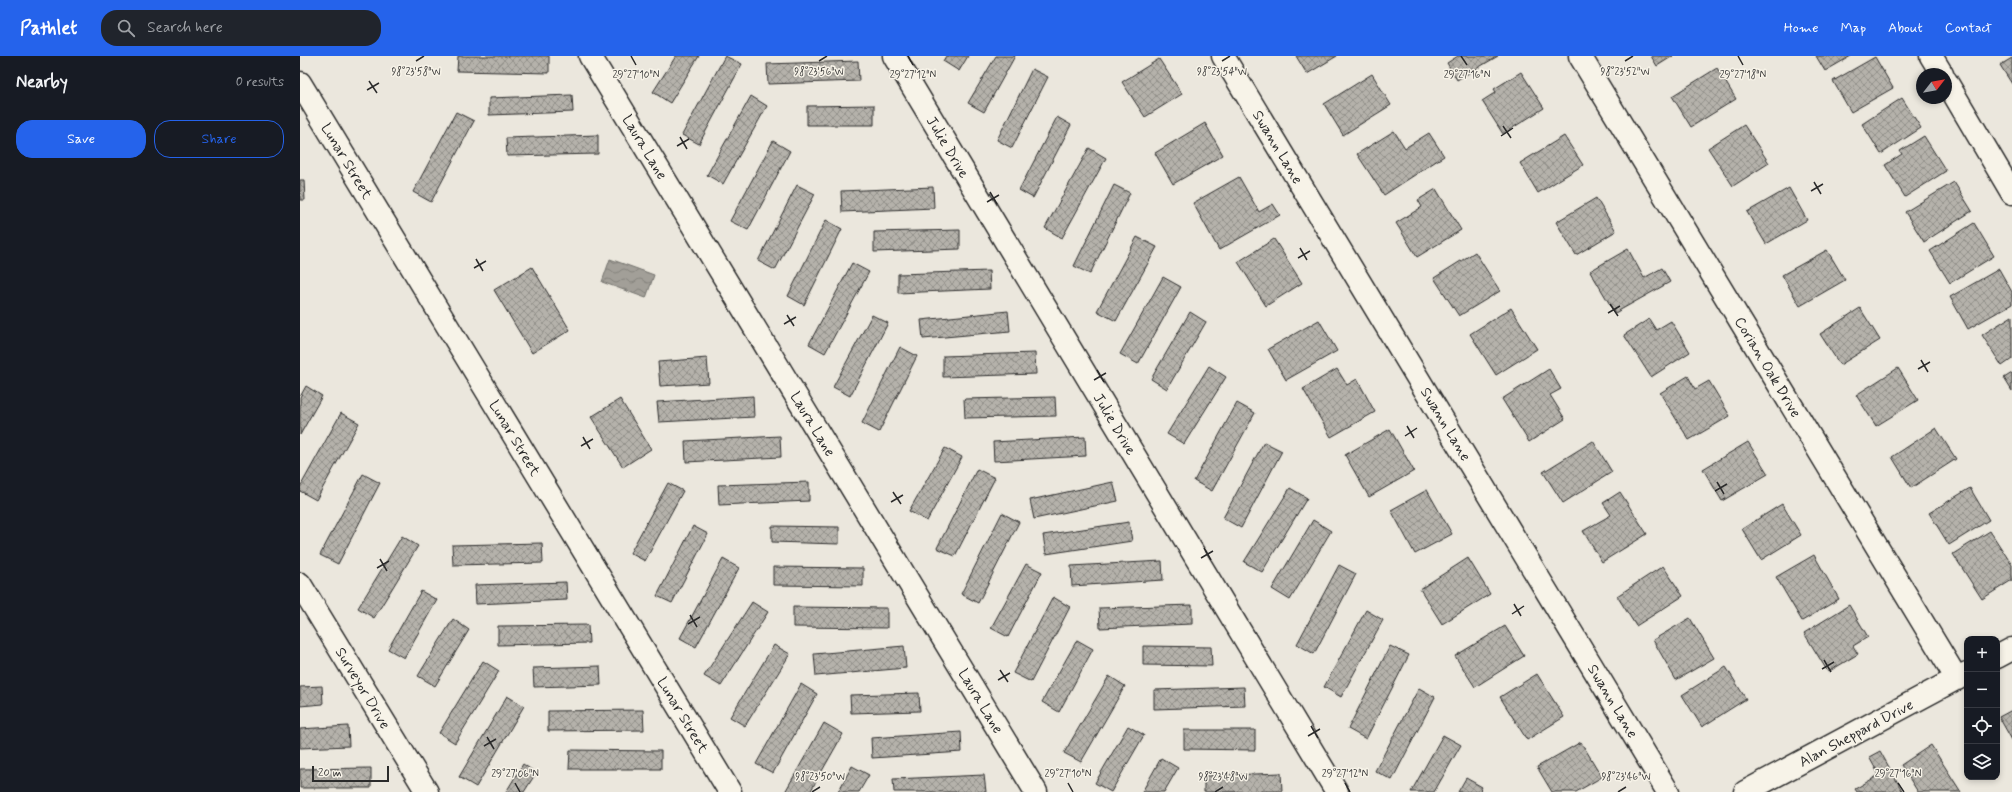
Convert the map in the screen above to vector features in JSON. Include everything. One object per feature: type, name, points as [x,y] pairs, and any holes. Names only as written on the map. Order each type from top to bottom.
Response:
[{"type":"street","name":"Laura Lane","points":[[590,56],[1036,792]]},
{"type":"street","name":"Julie Drive","points":[[894,56],[1337,792]]},
{"type":"street","name":"Swann Lane","points":[[1223,56],[1668,792]]},
{"type":"street","name":"Corian Oak Drive","points":[[1580,56],[1962,676]]},
{"type":"street","points":[[1931,56],[1938,68]]},
{"type":"street","name":"Lunar Street","points":[[300,83],[730,792]]},
{"type":"street","points":[[1952,91],[2012,192]]},
{"type":"street","name":"Surveyor Drive","points":[[300,584],[426,792]]},
{"type":"street","points":[[2000,655],[2012,649]]},
{"type":"street","name":"Alan Sheppard Drive","points":[[1745,792],[1962,676]]},
{"type":"water","points":[[610,259],[654,275],[646,298],[602,282]]},
{"type":"building","points":[[458,56],[549,56],[549,73],[457,71]]},
{"type":"building","points":[[676,56],[699,56],[670,103],[653,92]]},
{"type":"building","points":[[725,56],[742,64],[699,144],[682,135]]},
{"type":"building","points":[[946,56],[968,56],[959,71],[943,61]]},
{"type":"building","points":[[996,56],[1015,56],[984,112],[968,103]]},
{"type":"building","points":[[1296,56],[1337,56],[1307,74]]},
{"type":"building","points":[[1458,56],[1498,56],[1457,80],[1447,63]]},
{"type":"building","points":[[1651,56],[1673,56],[1657,66]]},
{"type":"building","points":[[1816,56],[1851,56],[1825,71]]},
{"type":"building","points":[[1875,57],[1893,88],[1851,112],[1833,81]]},
{"type":"building","points":[[2012,58],[2012,84],[2000,65]]},
{"type":"building","points":[[1159,59],[1182,94],[1145,117],[1122,82]]},
{"type":"building","points":[[858,61],[859,81],[768,84],[767,64]]},
{"type":"building","points":[[1717,68],[1736,99],[1691,127],[1672,96]]},
{"type":"building","points":[[1032,69],[1048,77],[1012,148],[997,140]]},
{"type":"building","points":[[1521,72],[1544,108],[1503,134],[1482,101],[1496,92],[1494,89]]},
{"type":"building","points":[[1372,74],[1391,105],[1343,135],[1324,104]]},
{"type":"building","points":[[572,95],[573,112],[489,115],[489,98]]},
{"type":"building","points":[[751,96],[767,106],[723,184],[707,175]]},
{"type":"building","points":[[1902,98],[1921,128],[1881,154],[1862,124]]},
{"type":"building","points":[[874,105],[874,125],[807,125],[807,106]]},
{"type":"building","points":[[456,112],[474,121],[431,202],[413,192]]},
{"type":"building","points":[[1057,117],[1071,125],[1033,198],[1019,190]]},
{"type":"building","points":[[1205,123],[1223,155],[1173,184],[1155,153]]},
{"type":"building","points":[[1744,125],[1769,163],[1733,186],[1708,148]]},
{"type":"building","points":[[1394,131],[1405,148],[1429,133],[1444,156],[1384,195],[1357,154]]},
{"type":"building","points":[[598,135],[598,154],[507,156],[506,138]]},
{"type":"building","points":[[1564,136],[1583,165],[1538,193],[1520,163]]},
{"type":"building","points":[[1924,136],[1946,171],[1905,197],[1885,165],[1902,154],[1900,151]]},
{"type":"building","points":[[773,141],[790,151],[748,230],[730,221]]},
{"type":"building","points":[[1089,148],[1106,158],[1062,238],[1045,228]]},
{"type":"building","points":[[1239,177],[1259,212],[1273,204],[1280,215],[1219,250],[1193,203]]},
{"type":"building","points":[[300,180],[304,180],[305,200],[300,200]]},
{"type":"building","points":[[1954,182],[1972,211],[1924,242],[1905,212]]},
{"type":"building","points":[[797,185],[815,194],[775,270],[758,261]]},
{"type":"building","points":[[1114,185],[1130,193],[1090,274],[1074,266]]},
{"type":"building","points":[[933,187],[934,208],[842,212],[841,191]]},
{"type":"building","points":[[1789,188],[1807,220],[1766,244],[1747,212]]},
{"type":"building","points":[[1436,189],[1461,230],[1417,257],[1396,223],[1422,207],[1418,200]]},
{"type":"building","points":[[1596,198],[1616,231],[1576,255],[1556,222]]},
{"type":"building","points":[[826,220],[842,229],[804,305],[788,296]]},
{"type":"building","points":[[1974,223],[1994,256],[1950,283],[1930,251]]},
{"type":"building","points":[[960,230],[960,249],[874,252],[874,232]]},
{"type":"building","points":[[1137,237],[1157,247],[1116,321],[1097,311]]},
{"type":"building","points":[[1274,239],[1302,283],[1266,306],[1238,262]]},
{"type":"building","points":[[1628,249],[1644,278],[1662,268],[1670,282],[1615,313],[1590,271]]},
{"type":"building","points":[[1827,250],[1845,280],[1800,306],[1782,275]]},
{"type":"building","points":[[1475,252],[1500,291],[1459,316],[1434,278]]},
{"type":"building","points":[[852,263],[869,272],[825,353],[809,344]]},
{"type":"building","points":[[532,267],[570,330],[532,353],[494,290]]},
{"type":"building","points":[[1999,269],[2012,292],[2012,304],[1968,329],[1950,297]]},
{"type":"building","points":[[989,271],[990,289],[898,293],[898,274]]},
{"type":"building","points":[[1163,277],[1181,287],[1138,364],[1120,354]]},
{"type":"building","points":[[1511,308],[1537,349],[1496,375],[1470,334]]},
{"type":"building","points":[[1860,308],[1880,340],[1840,365],[1820,334]]},
{"type":"building","points":[[1008,311],[1010,331],[923,339],[921,320]]},
{"type":"building","points":[[1190,312],[1206,322],[1167,389],[1151,379]]},
{"type":"building","points":[[872,315],[888,323],[850,396],[833,387]]},
{"type":"building","points":[[2012,316],[2012,359],[2002,366],[1982,335]]},
{"type":"building","points":[[1649,319],[1656,330],[1671,321],[1690,352],[1651,377],[1624,335]]},
{"type":"building","points":[[1319,320],[1337,351],[1286,380],[1268,349]]},
{"type":"building","points":[[900,347],[917,356],[879,432],[862,423]]},
{"type":"building","points":[[1035,353],[1036,374],[943,377],[943,356]]},
{"type":"building","points":[[707,358],[709,383],[660,386],[658,362]]},
{"type":"building","points":[[1209,366],[1226,377],[1184,444],[1167,434]]},
{"type":"building","points":[[1898,368],[1918,400],[1876,426],[1856,395]]},
{"type":"building","points":[[1337,369],[1347,385],[1357,379],[1375,412],[1331,437],[1303,389]]},
{"type":"building","points":[[1549,369],[1561,389],[1550,395],[1565,419],[1529,442],[1502,399]]},
{"type":"building","points":[[2012,373],[2012,391],[2004,378]]},
{"type":"building","points":[[1688,376],[1695,389],[1709,381],[1730,416],[1689,440],[1660,393]]},
{"type":"building","points":[[306,386],[322,396],[300,435],[300,397]]},
{"type":"building","points":[[753,396],[754,417],[659,422],[657,402]]},
{"type":"building","points":[[1055,397],[1056,416],[965,418],[964,399]]},
{"type":"building","points":[[620,399],[651,449],[623,467],[591,417]]},
{"type":"building","points":[[1237,403],[1255,413],[1212,491],[1194,481]]},
{"type":"building","points":[[341,413],[359,423],[316,500],[300,491],[300,487]]},
{"type":"building","points":[[1936,428],[1956,459],[1911,488],[1892,457]]},
{"type":"building","points":[[1390,429],[1414,471],[1369,497],[1345,455]]},
{"type":"building","points":[[780,436],[781,457],[686,462],[685,441]]},
{"type":"building","points":[[1085,437],[1086,456],[994,461],[993,442]]},
{"type":"building","points":[[1593,441],[1612,472],[1563,503],[1543,472]]},
{"type":"building","points":[[1264,442],[1282,451],[1241,528],[1223,518]]},
{"type":"building","points":[[1748,442],[1768,474],[1722,501],[1703,469]]},
{"type":"building","points":[[945,448],[962,457],[927,521],[909,511]]},
{"type":"building","points":[[977,469],[995,478],[955,556],[937,548]]},
{"type":"building","points":[[363,474],[380,483],[338,564],[320,555]]},
{"type":"building","points":[[809,482],[809,501],[719,505],[718,485]]},
{"type":"building","points":[[1113,482],[1118,501],[1034,519],[1030,500]]},
{"type":"building","points":[[668,483],[683,491],[645,561],[630,553]]},
{"type":"building","points":[[1290,488],[1307,498],[1262,572],[1244,562]]},
{"type":"building","points":[[1970,488],[1989,520],[1949,545],[1929,513]]},
{"type":"building","points":[[1427,490],[1452,534],[1415,554],[1391,510]]},
{"type":"building","points":[[1620,492],[1647,534],[1602,562],[1583,531],[1611,515],[1603,503]]},
{"type":"building","points":[[1782,504],[1801,535],[1761,560],[1742,529]]},
{"type":"building","points":[[1002,513],[1019,522],[978,603],[961,594]]},
{"type":"building","points":[[1313,520],[1331,531],[1290,600],[1272,589]]},
{"type":"building","points":[[1129,522],[1132,541],[1046,554],[1043,535]]},
{"type":"building","points":[[693,526],[708,534],[672,603],[657,596]]},
{"type":"building","points":[[772,526],[839,527],[839,544],[772,542]]},
{"type":"building","points":[[1990,531],[2012,565],[2012,580],[1982,599],[1953,554]]},
{"type":"building","points":[[402,536],[418,546],[374,618],[358,608]]},
{"type":"building","points":[[542,543],[543,563],[453,565],[452,545]]},
{"type":"building","points":[[1814,555],[1839,599],[1802,621],[1776,577]]},
{"type":"building","points":[[1468,558],[1490,594],[1442,624],[1420,589]]},
{"type":"building","points":[[723,559],[739,568],[696,647],[680,638]]},
{"type":"building","points":[[1162,561],[1163,580],[1072,586],[1071,566]]},
{"type":"building","points":[[1026,564],[1042,572],[1008,637],[991,628]]},
{"type":"building","points":[[1339,565],[1356,574],[1314,654],[1297,644]]},
{"type":"building","points":[[1663,566],[1683,596],[1636,626],[1617,596]]},
{"type":"building","points":[[773,567],[863,568],[863,586],[773,585]]},
{"type":"building","points":[[566,582],[567,600],[476,604],[475,585]]},
{"type":"building","points":[[421,591],[437,600],[404,658],[388,649]]},
{"type":"building","points":[[1053,597],[1070,607],[1031,682],[1013,673]]},
{"type":"building","points":[[752,602],[768,612],[721,686],[704,676]]},
{"type":"building","points":[[1192,605],[1192,624],[1100,628],[1099,608]]},
{"type":"building","points":[[1849,605],[1868,637],[1853,646],[1858,654],[1828,672],[1804,633]]},
{"type":"building","points":[[793,607],[887,608],[887,628],[793,627]]},
{"type":"building","points":[[1366,610],[1383,620],[1341,697],[1324,687]]},
{"type":"building","points":[[1690,618],[1714,658],[1676,680],[1653,640]]},
{"type":"building","points":[[453,619],[469,630],[435,686],[418,676]]},
{"type":"building","points":[[588,625],[589,643],[498,645],[498,626]]},
{"type":"building","points":[[1505,626],[1524,656],[1475,687],[1455,656]]},
{"type":"building","points":[[1077,640],[1093,649],[1059,712],[1042,702]]},
{"type":"building","points":[[774,645],[790,654],[745,726],[730,717]]},
{"type":"building","points":[[904,646],[906,668],[816,676],[814,654]]},
{"type":"building","points":[[1143,646],[1211,647],[1212,666],[1143,665]]},
{"type":"building","points":[[1390,646],[1409,655],[1366,739],[1348,729]]},
{"type":"building","points":[[483,661],[499,671],[455,743],[439,733]]},
{"type":"building","points":[[600,666],[601,685],[534,687],[533,668]]},
{"type":"building","points":[[1726,667],[1746,699],[1702,727],[1682,695]]},
{"type":"building","points":[[1537,674],[1564,717],[1527,740],[1500,697]]},
{"type":"building","points":[[1109,676],[1125,686],[1081,762],[1064,753]]},
{"type":"building","points":[[801,684],[817,694],[773,773],[756,764]]},
{"type":"building","points":[[322,686],[323,704],[300,706],[300,687]]},
{"type":"building","points":[[1244,687],[1245,706],[1154,709],[1154,690]]},
{"type":"building","points":[[1419,688],[1435,697],[1392,780],[1375,771]]},
{"type":"building","points":[[919,693],[920,711],[851,713],[850,695]]},
{"type":"building","points":[[507,696],[524,706],[476,787],[459,777]]},
{"type":"building","points":[[643,710],[644,730],[548,731],[548,711]]},
{"type":"building","points":[[2012,710],[2012,740],[2000,719],[2000,716]]},
{"type":"building","points":[[824,723],[843,734],[810,792],[785,792]]},
{"type":"building","points":[[348,726],[349,746],[300,748],[300,729]]},
{"type":"building","points":[[1128,726],[1144,735],[1111,792],[1095,783]]},
{"type":"building","points":[[1184,730],[1255,730],[1255,750],[1184,749]]},
{"type":"building","points":[[961,732],[962,752],[872,758],[871,738]]},
{"type":"building","points":[[1443,735],[1461,745],[1434,792],[1411,792]]},
{"type":"building","points":[[1581,742],[1602,777],[1576,792],[1552,792],[1537,767]]},
{"type":"building","points":[[1931,745],[1961,792],[1918,792],[1901,765]]},
{"type":"building","points":[[570,750],[661,751],[661,769],[569,769]]},
{"type":"building","points":[[1880,751],[1903,792],[1857,792],[1855,789],[1879,775],[1869,757]]},
{"type":"building","points":[[1161,758],[1178,768],[1164,792],[1142,792]]},
{"type":"building","points":[[523,764],[536,773],[524,792],[506,792]]},
{"type":"building","points":[[852,766],[869,775],[859,792],[838,792]]},
{"type":"building","points":[[371,768],[371,788],[300,788],[300,769]]},
{"type":"building","points":[[1281,773],[1282,791],[1204,792],[1204,776]]},
{"type":"building","points":[[984,775],[986,792],[894,792],[893,779]]},
{"type":"building","points":[[1466,778],[1482,787],[1479,792],[1458,792]]}]
